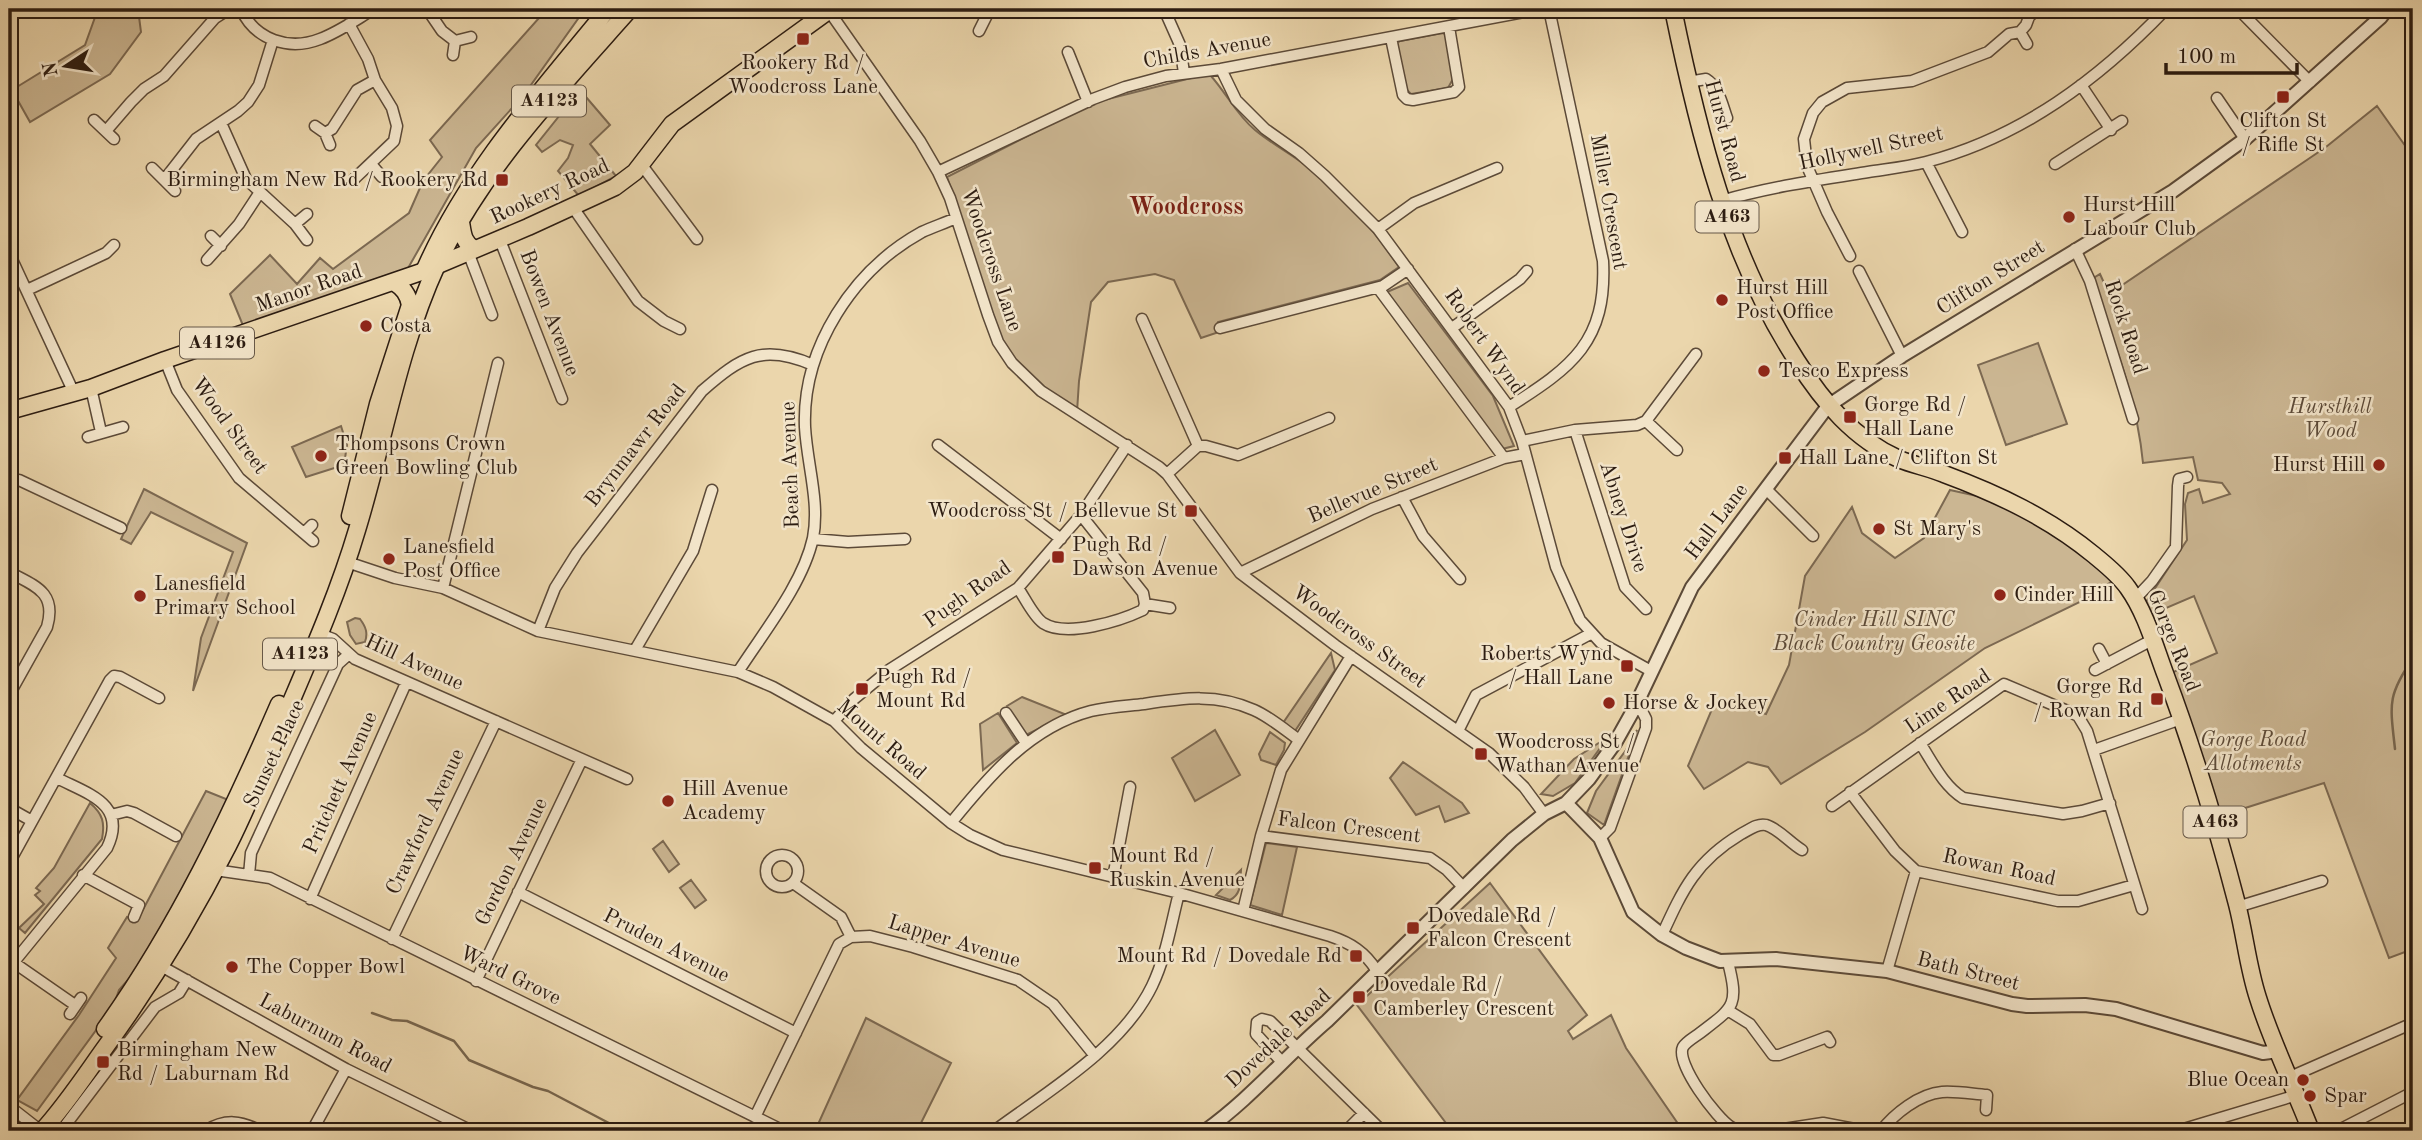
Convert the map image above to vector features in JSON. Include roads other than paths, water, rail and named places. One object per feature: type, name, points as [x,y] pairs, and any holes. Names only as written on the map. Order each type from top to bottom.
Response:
[{"type":"main road","name":"A4123","points":[[210,867],[234,806],[342,561],[368,492],[391,400],[441,233],[467,188],[493,152],[608,9]]},
{"type":"main road","name":"A4123","points":[[36,1130],[86,1074],[156,964],[253,792],[320,634],[342,561],[387,375],[410,305],[430,268],[492,175],[540,112],[630,9]]},
{"type":"main road","name":"Hurst Road","points":[[1673,9],[1688,82],[1721,201],[1757,292],[1781,336],[1828,406]]},
{"type":"main road","name":"Rookery Road","points":[[430,268],[500,240],[626,180],[671,124],[830,10]]},
{"type":"main road","points":[[461,222],[464,238],[471,250]]},
{"type":"main road","name":"Manor Road","points":[[9,411],[91,388],[430,268]]},
{"type":"main road","points":[[394,282],[402,287],[410,305]]},
{"type":"main road","name":"Gorge Road","points":[[1828,406],[1877,448],[1902,460],[1995,494],[2036,514],[2082,545],[2113,571],[2134,599],[2181,719],[2213,815],[2238,907],[2257,995],[2278,1051]]},
{"type":"main road","name":"A463","points":[[2278,1051],[2311,1131]]},
{"type":"street","points":[[94,120],[110,135],[131,102],[164,75],[215,18],[229,9]]},
{"type":"street","points":[[241,9],[253,29],[274,40],[307,43],[322,38],[374,9]]},
{"type":"street","points":[[427,9],[442,31],[455,41]]},
{"type":"street","points":[[979,31],[990,9]]},
{"type":"street","points":[[1164,9],[1180,46],[1184,74]]},
{"type":"street","name":"Childs Avenue","points":[[938,172],[1125,87],[1540,9]]},
{"type":"street","name":"Miller Crescent","points":[[1508,407],[1566,368],[1585,344],[1598,317],[1603,296],[1603,261],[1549,9]]},
{"type":"street","points":[[1850,256],[1807,166],[1804,139],[1813,113],[1822,102],[1847,88],[1898,84],[1928,76],[1988,52],[2009,34],[2020,32],[2037,9]]},
{"type":"street","name":"Hollywell Street","points":[[1721,201],[1760,189],[1926,162],[2013,130],[2037,117],[2127,50],[2166,9]]},
{"type":"street","points":[[2238,9],[2310,82]]},
{"type":"street","name":"Clifton Street","points":[[1828,406],[1902,356],[2075,248],[2173,191],[2245,139],[2387,9]]},
{"type":"street","points":[[2405,9],[2413,14]]},
{"type":"street","name":"Woodcross Lane","points":[[830,10],[920,141],[938,172],[957,218],[998,342],[1012,363],[1041,391],[1127,445],[1167,474]]},
{"type":"street","points":[[349,24],[368,59],[375,80],[392,108],[397,132],[394,141],[354,179]]},
{"type":"street","points":[[1391,38],[1403,95],[1413,100],[1454,92],[1459,87],[1449,27]]},
{"type":"street","points":[[2020,32],[2026,44]]},
{"type":"street","points":[[455,41],[471,37]]},
{"type":"street","points":[[164,180],[196,139],[238,111],[253,94],[262,77],[274,40]]},
{"type":"street","points":[[453,55],[455,41]]},
{"type":"street","points":[[1068,52],[1088,102]]},
{"type":"street","name":"Robert Wynd","points":[[1221,69],[1236,100],[1265,129],[1325,176],[1378,229],[1452,328],[1508,407],[1522,441],[1556,566],[1580,620],[1601,643],[1651,671]]},
{"type":"street","points":[[1688,82],[1706,79],[1712,82],[1727,118]]},
{"type":"street","points":[[325,133],[332,129],[357,90],[375,80]]},
{"type":"street","points":[[2081,85],[2110,130]]},
{"type":"street","points":[[2217,98],[2245,139]]},
{"type":"street","points":[[2055,164],[2122,121]]},
{"type":"street","points":[[221,123],[242,172],[295,223],[307,240]]},
{"type":"street","points":[[315,126],[325,133],[330,145]]},
{"type":"street","points":[[1926,162],[1962,232]]},
{"type":"street","points":[[371,164],[382,177]]},
{"type":"street","points":[[641,164],[697,239]]},
{"type":"street","points":[[1378,229],[1414,203],[1497,168]]},
{"type":"street","points":[[152,169],[175,191]]},
{"type":"street","points":[[207,260],[221,246],[260,192]]},
{"type":"street","points":[[572,206],[638,301],[664,321],[680,329]]},
{"type":"street","points":[[295,223],[307,214]]},
{"type":"street","name":"Beach Avenue","points":[[738,672],[795,583],[813,539],[814,499],[807,450],[805,402],[821,342],[851,291],[897,248],[923,232],[957,218]]},
{"type":"street","points":[[211,236],[221,246]]},
{"type":"street","name":"Bowen Avenue","points":[[500,240],[562,399]]},
{"type":"street","points":[[27,290],[106,253],[114,245]]},
{"type":"street","name":"Rock Road","points":[[2075,248],[2090,281],[2133,419]]},
{"type":"street","points":[[471,250],[492,315]]},
{"type":"street","points":[[9,253],[74,393]]},
{"type":"street","points":[[1220,328],[1378,288],[1408,269]]},
{"type":"street","points":[[1452,328],[1520,279],[1527,271]]},
{"type":"street","points":[[1859,271],[1902,356]]},
{"type":"street","points":[[1378,288],[1504,458]]},
{"type":"street","points":[[1142,318],[1198,446]]},
{"type":"street","name":"Brynmawr Road","points":[[538,631],[555,588],[577,553],[702,391],[751,357],[767,354],[791,355],[813,365]]},
{"type":"street","points":[[1522,441],[1575,430],[1637,425],[1646,421],[1696,354]]},
{"type":"street","name":"Wood Street","points":[[165,360],[177,390],[239,478],[308,529],[313,541]]},
{"type":"street","points":[[443,588],[498,363]]},
{"type":"street","points":[[91,388],[101,432]]},
{"type":"street","name":"Hall Lane","points":[[1545,814],[1566,803],[1589,779],[1615,743],[1692,587],[1828,406]]},
{"type":"street","points":[[1167,474],[1198,446],[1238,455],[1329,418]]},
{"type":"street","points":[[1646,421],[1677,450]]},
{"type":"street","points":[[88,437],[123,427]]},
{"type":"street","name":"Abney Drive","points":[[1575,430],[1625,587],[1646,609]]},
{"type":"street","points":[[938,445],[1061,540]]},
{"type":"street","name":"Pugh Road","points":[[834,721],[854,699],[889,670],[1018,588],[1081,515],[1127,445]]},
{"type":"street","name":"Bellevue Street","points":[[1240,573],[1402,497],[1504,458],[1525,454]]},
{"type":"street","name":"Woodcross Street","points":[[1167,474],[1240,573],[1489,753],[1524,787],[1545,814]]},
{"type":"street","points":[[2134,599],[2152,581],[2176,547],[2179,479],[2187,477]]},
{"type":"street","points":[[9,480],[19,480],[121,528]]},
{"type":"street","points":[[1766,489],[1813,536]]},
{"type":"street","points":[[635,650],[693,551],[712,490]]},
{"type":"street","points":[[1402,497],[1423,536],[1460,579]]},
{"type":"street","points":[[1018,588],[1042,622],[1063,630],[1077,630],[1140,612],[1145,604],[1143,593],[1081,515]]},
{"type":"street","points":[[813,539],[848,542],[905,539]]},
{"type":"street","name":"Mount Road","points":[[342,561],[395,578],[443,588],[538,631],[738,672],[773,687],[834,721],[861,748],[951,823],[970,835],[1003,850],[1179,893],[1350,942],[1368,957],[1377,971]]},
{"type":"street","points":[[9,572],[41,590],[51,610],[47,627],[9,695]]},
{"type":"street","points":[[1145,604],[1170,608]]},
{"type":"street","points":[[1458,731],[1476,695],[1592,633]]},
{"type":"street","name":"Hill Avenue","points":[[320,634],[333,639],[348,654],[407,683],[627,779]]},
{"type":"street","points":[[2095,670],[2152,640]]},
{"type":"street","points":[[2099,649],[2107,664]]},
{"type":"street","name":"Sunset Place","points":[[249,875],[251,853],[338,664],[348,654]]},
{"type":"street","points":[[1243,911],[1261,836],[1281,770],[1352,656]]},
{"type":"street","points":[[9,863],[114,676],[159,698]]},
{"type":"street","name":"Pritchett Avenue","points":[[310,900],[407,683]]},
{"type":"street","name":"Lime Road","points":[[1832,806],[2004,684],[2078,716],[2094,750]]},
{"type":"street","points":[[951,823],[993,772],[1026,743],[1065,721],[1091,711],[1210,697],[1256,711],[1299,740]]},
{"type":"street","points":[[1600,838],[1610,828],[1646,728],[1642,711],[1634,709]]},
{"type":"street","points":[[1006,713],[1026,743]]},
{"type":"street","points":[[2142,909],[2094,750],[2181,719]]},
{"type":"street","name":"Crawford Avenue","points":[[392,939],[496,721]]},
{"type":"street","points":[[1920,743],[1943,780],[1952,791],[1963,798],[2063,814],[2110,803]]},
{"type":"street","name":"Gordon Avenue","points":[[476,981],[582,760]]},
{"type":"street","points":[[57,778],[101,802],[111,815],[114,830],[107,848],[11,965],[75,1006]]},
{"type":"street","points":[[1113,878],[1129,787]]},
{"type":"street","points":[[1850,792],[1895,851],[1916,870]]},
{"type":"street","points":[[1566,803],[1600,838],[1633,912],[1662,935],[1697,952],[1727,962],[1734,985],[1729,1011],[1686,1043],[1682,1054],[1684,1066],[1717,1113],[1731,1127],[1742,1131]]},
{"type":"street","points":[[9,808],[32,821]]},
{"type":"street","points":[[111,815],[127,811],[134,813],[176,836]]},
{"type":"street","points":[[1377,971],[1512,840],[1545,814]]},
{"type":"street","points":[[1662,935],[1676,904],[1699,867],[1755,820],[1767,825],[1796,850]]},
{"type":"street","name":"Falcon Crescent","points":[[1261,836],[1430,858],[1447,870],[1464,888]]},
{"type":"street","name":"Ward Grove","points":[[210,867],[270,878],[784,1131]]},
{"type":"street","name":"Rowan Road","points":[[1887,971],[1916,870],[2058,901],[2078,901],[2134,885]]},
{"type":"street","points":[[83,875],[139,905],[134,917]]},
{"type":"street","points":[[2238,907],[2322,881]]},
{"type":"street","points":[[755,1117],[839,944],[851,937],[841,917],[793,883]]},
{"type":"street","name":"Pruden Avenue","points":[[518,892],[796,1033]]},
{"type":"street","points":[[994,1131],[1095,1056],[1132,1017],[1151,987],[1164,954],[1179,893]]},
{"type":"street","name":"Lapper Avenue","points":[[851,937],[870,936],[913,947],[1018,980],[1053,1004],[1095,1056]]},
{"type":"street","name":"Bath Street","points":[[1727,962],[1776,959],[1887,971],[2020,1005],[2085,1005],[2116,1009],[2263,1053],[2278,1051]]},
{"type":"street","name":"Laburnum Road","points":[[156,964],[346,1069],[472,1131]]},
{"type":"street","name":"Dovedale Road","points":[[1205,1131],[1227,1114],[1297,1046],[1327,1021],[1377,971]]},
{"type":"street","points":[[61,1131],[155,1007],[179,993],[187,980]]},
{"type":"street","points":[[1729,1011],[1750,1024],[1773,1055],[1827,1037],[1830,1042]]},
{"type":"street","points":[[1282,1062],[1256,1034],[1257,1022],[1262,1019],[1270,1021],[1297,1046],[1382,1131]]},
{"type":"street","points":[[2290,1077],[2413,1023]]},
{"type":"street","points":[[312,1131],[346,1069]]},
{"type":"street","points":[[1881,1131],[1911,1104],[1940,1092],[1987,1095],[1986,1110]]},
{"type":"street","points":[[2337,1131],[2413,1092]]},
{"type":"street","points":[[2177,1131],[2297,1095]]},
{"type":"street","points":[[9,1107],[36,1130]]},
{"type":"street","points":[[1346,1131],[1364,1113]]},
{"type":"street","points":[[205,1131],[229,1121],[243,1122],[261,1131]]},
{"type":"street","points":[[1770,1131],[1823,1124],[1864,1131]]},
{"type":"waterway","points":[[2395,749],[2392,701],[2413,658]]},
{"type":"waterway","points":[[372,1013],[392,1020],[407,1021],[454,1041],[469,1060],[548,1091],[624,1131]]},
{"type":"place","name":"Rookery Rd / Woodcross Lane","points":[[803,39]]},
{"type":"place","name":"Clifton St / Rifle St","points":[[2283,97]]},
{"type":"place","name":"Birmingham New Rd / Rookery Rd","points":[[502,180]]},
{"type":"place","name":"Hurst Hill Labour Club","points":[[2069,217]]},
{"type":"place","name":"Hurst Hill Post Office","points":[[1722,300]]},
{"type":"place","name":"Costa","points":[[366,326]]},
{"type":"place","name":"Tesco Express","points":[[1764,371]]},
{"type":"place","name":"Gorge Rd / Hall Lane","points":[[1850,417]]},
{"type":"place","name":"Thompsons Crown Green Bowling Club","points":[[321,456]]},
{"type":"place","name":"Hall Lane / Clifton St","points":[[1785,458]]},
{"type":"place","name":"Hurst Hill","points":[[2379,465]]},
{"type":"place","name":"Woodcross St / Bellevue St","points":[[1191,511]]},
{"type":"place","name":"St Mary's","points":[[1879,529]]},
{"type":"place","name":"Pugh Rd / Dawson Avenue","points":[[1058,557]]},
{"type":"place","name":"Lanesfield Post Office","points":[[389,559]]},
{"type":"place","name":"Cinder Hill","points":[[2000,595]]},
{"type":"place","name":"Lanesfield Primary School","points":[[140,596]]},
{"type":"place","name":"Roberts Wynd / Hall Lane","points":[[1627,666]]},
{"type":"place","name":"Pugh Rd / Mount Rd","points":[[862,689]]},
{"type":"place","name":"Gorge Rd / Rowan Rd","points":[[2157,699]]},
{"type":"place","name":"Horse & Jockey","points":[[1609,703]]},
{"type":"place","name":"Woodcross St / Wathan Avenue","points":[[1481,754]]},
{"type":"place","name":"Hill Avenue Academy","points":[[668,801]]},
{"type":"place","name":"Mount Rd / Ruskin Avenue","points":[[1095,868]]},
{"type":"place","name":"Dovedale Rd / Falcon Crescent","points":[[1413,928]]},
{"type":"place","name":"Mount Rd / Dovedale Rd","points":[[1356,956]]},
{"type":"place","name":"The Copper Bowl","points":[[232,967]]},
{"type":"place","name":"Dovedale Rd / Camberley Crescent","points":[[1359,997]]},
{"type":"place","name":"Birmingham New Rd / Laburnam Rd","points":[[103,1062]]},
{"type":"place","name":"Blue Ocean","points":[[2303,1080]]},
{"type":"place","name":"Spar","points":[[2310,1096]]},
{"type":"district","name":"Woodcross","points":[[1186,208]]},
{"type":"park label","name":"Hursthill Wood","points":[[2330,419]]},
{"type":"park label","name":"Cinder Hill SINC Black Country Geosite","points":[[1874,632]]},
{"type":"park label","name":"Gorge Road Allotments","points":[[2253,752]]}]
